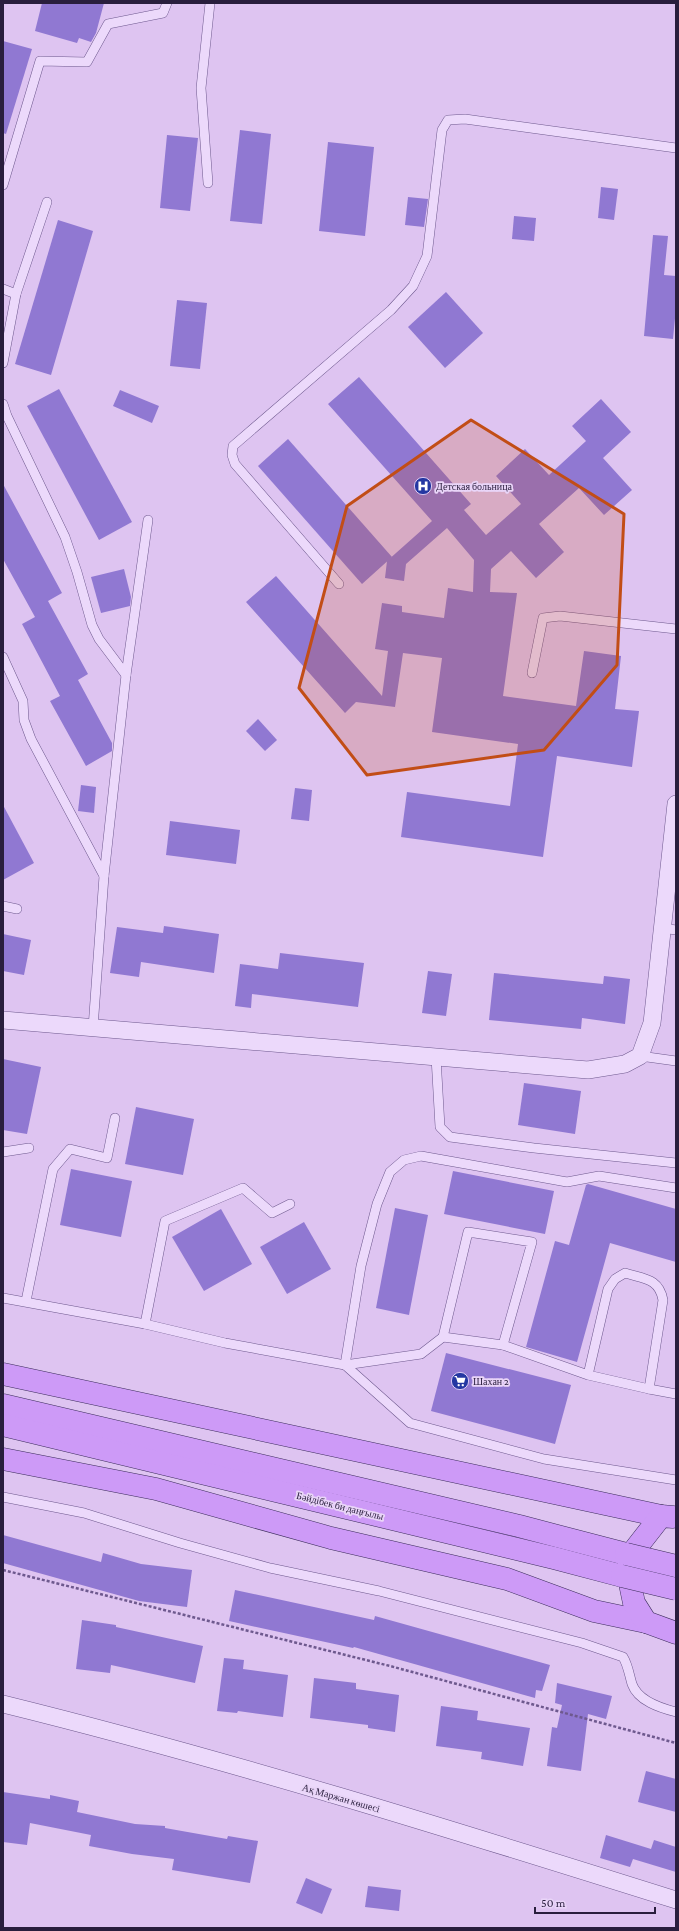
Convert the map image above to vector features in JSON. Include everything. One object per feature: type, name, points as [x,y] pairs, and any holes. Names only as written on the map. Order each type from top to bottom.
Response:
[{"type":"main road","points":[[3,1374],[668,1516]]},
{"type":"main road","name":"Бәйдібек би даңғылы","points":[[3,1405],[519,1526],[676,1566]]},
{"type":"main road","name":"Бәйдібек би даңғылы","points":[[3,1425],[554,1558],[676,1589]]},
{"type":"main road","points":[[3,1459],[156,1488],[330,1538],[507,1579],[594,1610],[646,1622],[676,1633]]},
{"type":"main road","points":[[646,1622],[634,1603],[628,1574],[629,1560],[636,1548],[668,1516]]},
{"type":"street","points":[[3,1020],[588,1070],[625,1064],[640,1056],[652,1023],[669,929],[676,804]]},
{"type":"street","name":"Ақ Маржан көшесі","points":[[3,1704],[219,1762],[498,1844],[676,1900]]},
{"type":"lane","points":[[3,185],[40,61],[88,62],[108,24],[163,13],[167,3]]},
{"type":"lane","points":[[208,183],[201,88],[210,3]]},
{"type":"lane","points":[[339,584],[235,464],[232,455],[233,446],[391,310],[413,286],[428,256],[442,130],[448,120],[465,119],[676,148]]},
{"type":"lane","points":[[3,363],[16,294],[47,202]]},
{"type":"lane","points":[[3,289],[16,294]]},
{"type":"lane","points":[[3,404],[7,416],[65,537],[92,624],[99,639],[126,675]]},
{"type":"lane","points":[[93,1028],[104,876],[126,675],[148,520]]},
{"type":"lane","points":[[532,673],[543,618],[560,616],[676,629]]},
{"type":"lane","points":[[3,657],[23,701],[24,720],[31,739],[104,876]]},
{"type":"lane","points":[[3,906],[17,909]]},
{"type":"lane","points":[[640,1056],[676,1061]]},
{"type":"lane","points":[[436,1057],[440,1127],[450,1136],[534,1148],[676,1164]]},
{"type":"lane","points":[[26,1301],[53,1169],[70,1149],[107,1158],[115,1118]]},
{"type":"lane","points":[[3,1152],[29,1148]]},
{"type":"lane","points":[[345,1365],[360,1266],[377,1204],[390,1172],[404,1160],[421,1156],[567,1182],[599,1176],[676,1188]]},
{"type":"lane","points":[[145,1324],[165,1222],[243,1188],[272,1213],[290,1204]]},
{"type":"lane","points":[[3,1298],[145,1324],[225,1343],[345,1365],[422,1354],[443,1337],[468,1232],[532,1242],[503,1345]]},
{"type":"lane","points":[[588,1375],[608,1289],[615,1279],[625,1273],[653,1282],[661,1288],[663,1300],[649,1389]]},
{"type":"lane","points":[[443,1337],[503,1345],[588,1375],[676,1394]]},
{"type":"lane","points":[[345,1365],[410,1423],[544,1459],[676,1480]]},
{"type":"lane","points":[[3,1497],[84,1513],[180,1544],[270,1568],[379,1591],[582,1643],[623,1657],[627,1664],[633,1685],[640,1694],[648,1702],[676,1712]]},
{"type":"path","points":[[3,1570],[390,1666],[676,1743]]},
{"type":"highlighted area","points":[[471,420],[624,514],[617,665],[544,750],[367,775],[299,688],[347,506]]},
{"type":"building","points":[[42,3],[104,3],[96,33],[91,42],[79,38],[77,43],[35,31]]},
{"type":"building","points":[[3,41],[32,49],[6,134],[3,133]]},
{"type":"building","points":[[240,130],[271,134],[262,224],[230,221]]},
{"type":"building","points":[[167,135],[198,138],[190,211],[160,208]]},
{"type":"building","points":[[328,142],[374,147],[365,236],[319,231]]},
{"type":"building","points":[[601,187],[618,189],[614,220],[598,218]]},
{"type":"building","points":[[408,197],[428,199],[424,227],[405,225]]},
{"type":"building","points":[[514,216],[536,218],[534,241],[512,239]]},
{"type":"building","points":[[58,220],[93,231],[51,375],[15,364]]},
{"type":"building","points":[[653,235],[668,236],[664,275],[676,276],[676,308],[673,339],[644,336]]},
{"type":"building","points":[[446,292],[483,333],[445,368],[408,327]]},
{"type":"building","points":[[177,300],[207,303],[200,369],[170,366]]},
{"type":"building","points":[[359,377],[471,504],[464,510],[486,535],[521,504],[496,476],[525,449],[549,475],[586,441],[572,426],[601,399],[631,432],[603,458],[632,490],[604,515],[579,488],[539,524],[564,552],[536,578],[511,551],[491,569],[490,592],[517,593],[503,696],[576,706],[584,651],[621,656],[615,709],[639,711],[632,767],[557,756],[543,857],[401,837],[407,792],[510,806],[518,744],[432,732],[442,658],[403,653],[395,707],[356,702],[345,713],[246,602],[276,576],[382,696],[388,651],[375,649],[382,603],[402,606],[402,612],[444,618],[448,588],[473,592],[474,560],[447,528],[406,564],[404,581],[385,578],[387,561],[432,521],[328,404]]},
{"type":"building","points":[[59,389],[132,522],[99,540],[27,406]]},
{"type":"building","points":[[120,390],[159,406],[152,423],[113,406]]},
{"type":"building","points":[[288,439],[392,557],[362,584],[258,466]]},
{"type":"building","points":[[3,484],[62,593],[48,601],[88,674],[78,680],[112,743],[112,751],[86,766],[50,701],[60,696],[22,624],[35,617],[3,559]]},
{"type":"building","points":[[124,569],[131,597],[130,606],[101,613],[91,577]]},
{"type":"building","points":[[258,719],[277,740],[265,751],[246,731]]},
{"type":"building","points":[[81,785],[96,787],[94,813],[78,811]]},
{"type":"building","points":[[295,788],[312,790],[309,821],[291,819]]},
{"type":"building","points":[[3,805],[34,863],[3,880]]},
{"type":"building","points":[[170,821],[240,830],[236,864],[166,855]]},
{"type":"building","points":[[164,926],[219,934],[214,973],[141,962],[139,977],[110,973],[117,927],[163,933]]},
{"type":"building","points":[[3,934],[31,940],[24,975],[3,971]]},
{"type":"building","points":[[280,953],[364,963],[358,1007],[252,994],[251,1008],[235,1006],[240,964],[278,969]]},
{"type":"building","points":[[428,971],[452,974],[446,1016],[422,1013]]},
{"type":"building","points":[[494,973],[603,984],[604,976],[630,979],[625,1024],[582,1018],[581,1029],[489,1020]]},
{"type":"building","points":[[3,1059],[41,1067],[27,1134],[3,1130]]},
{"type":"building","points":[[524,1083],[581,1091],[575,1134],[518,1125]]},
{"type":"building","points":[[136,1107],[194,1119],[183,1175],[125,1164]]},
{"type":"building","points":[[71,1169],[132,1181],[121,1237],[60,1225]]},
{"type":"building","points":[[453,1171],[554,1191],[545,1234],[444,1214]]},
{"type":"building","points":[[588,1184],[676,1209],[676,1262],[610,1243],[577,1362],[526,1347],[555,1241],[569,1245],[586,1185]]},
{"type":"building","points":[[395,1208],[428,1215],[409,1315],[376,1308]]},
{"type":"building","points":[[221,1209],[252,1264],[204,1291],[172,1237]]},
{"type":"building","points":[[304,1222],[331,1269],[287,1294],[260,1247]]},
{"type":"building","points":[[446,1353],[571,1385],[555,1444],[431,1411]]},
{"type":"building","points":[[3,1535],[101,1562],[103,1553],[141,1564],[192,1570],[187,1607],[139,1601],[3,1563]]},
{"type":"building","points":[[235,1590],[374,1620],[375,1616],[550,1665],[542,1691],[536,1690],[535,1698],[354,1647],[229,1621]]},
{"type":"building","points":[[82,1620],[116,1625],[116,1627],[203,1646],[195,1683],[111,1665],[110,1673],[76,1669]]},
{"type":"building","points":[[224,1658],[244,1660],[243,1669],[288,1675],[283,1717],[238,1711],[237,1713],[217,1711]]},
{"type":"building","points":[[314,1678],[356,1683],[356,1689],[399,1695],[395,1732],[368,1728],[368,1725],[310,1718]]},
{"type":"building","points":[[557,1683],[612,1696],[606,1719],[588,1714],[581,1771],[547,1766],[552,1727],[557,1728],[562,1705],[555,1703]]},
{"type":"building","points":[[441,1706],[478,1711],[477,1720],[530,1728],[523,1766],[481,1759],[482,1752],[436,1746]]},
{"type":"building","points":[[646,1771],[676,1779],[676,1812],[638,1802]]},
{"type":"building","points":[[3,1792],[50,1799],[50,1795],[79,1801],[77,1812],[135,1824],[165,1826],[165,1828],[227,1839],[228,1836],[258,1841],[250,1883],[172,1870],[174,1859],[132,1854],[89,1846],[91,1835],[30,1823],[27,1845],[3,1842]]},
{"type":"building","points":[[606,1835],[651,1849],[654,1840],[676,1847],[676,1872],[633,1859],[630,1867],[600,1858]]},
{"type":"building","points":[[306,1878],[332,1889],[322,1914],[296,1903]]},
{"type":"building","points":[[368,1886],[401,1890],[399,1911],[365,1907]]},
{"type":"place","name":"Детская больница","points":[[423,486]]},
{"type":"place","name":"Шахан 2","points":[[460,1381]]}]
